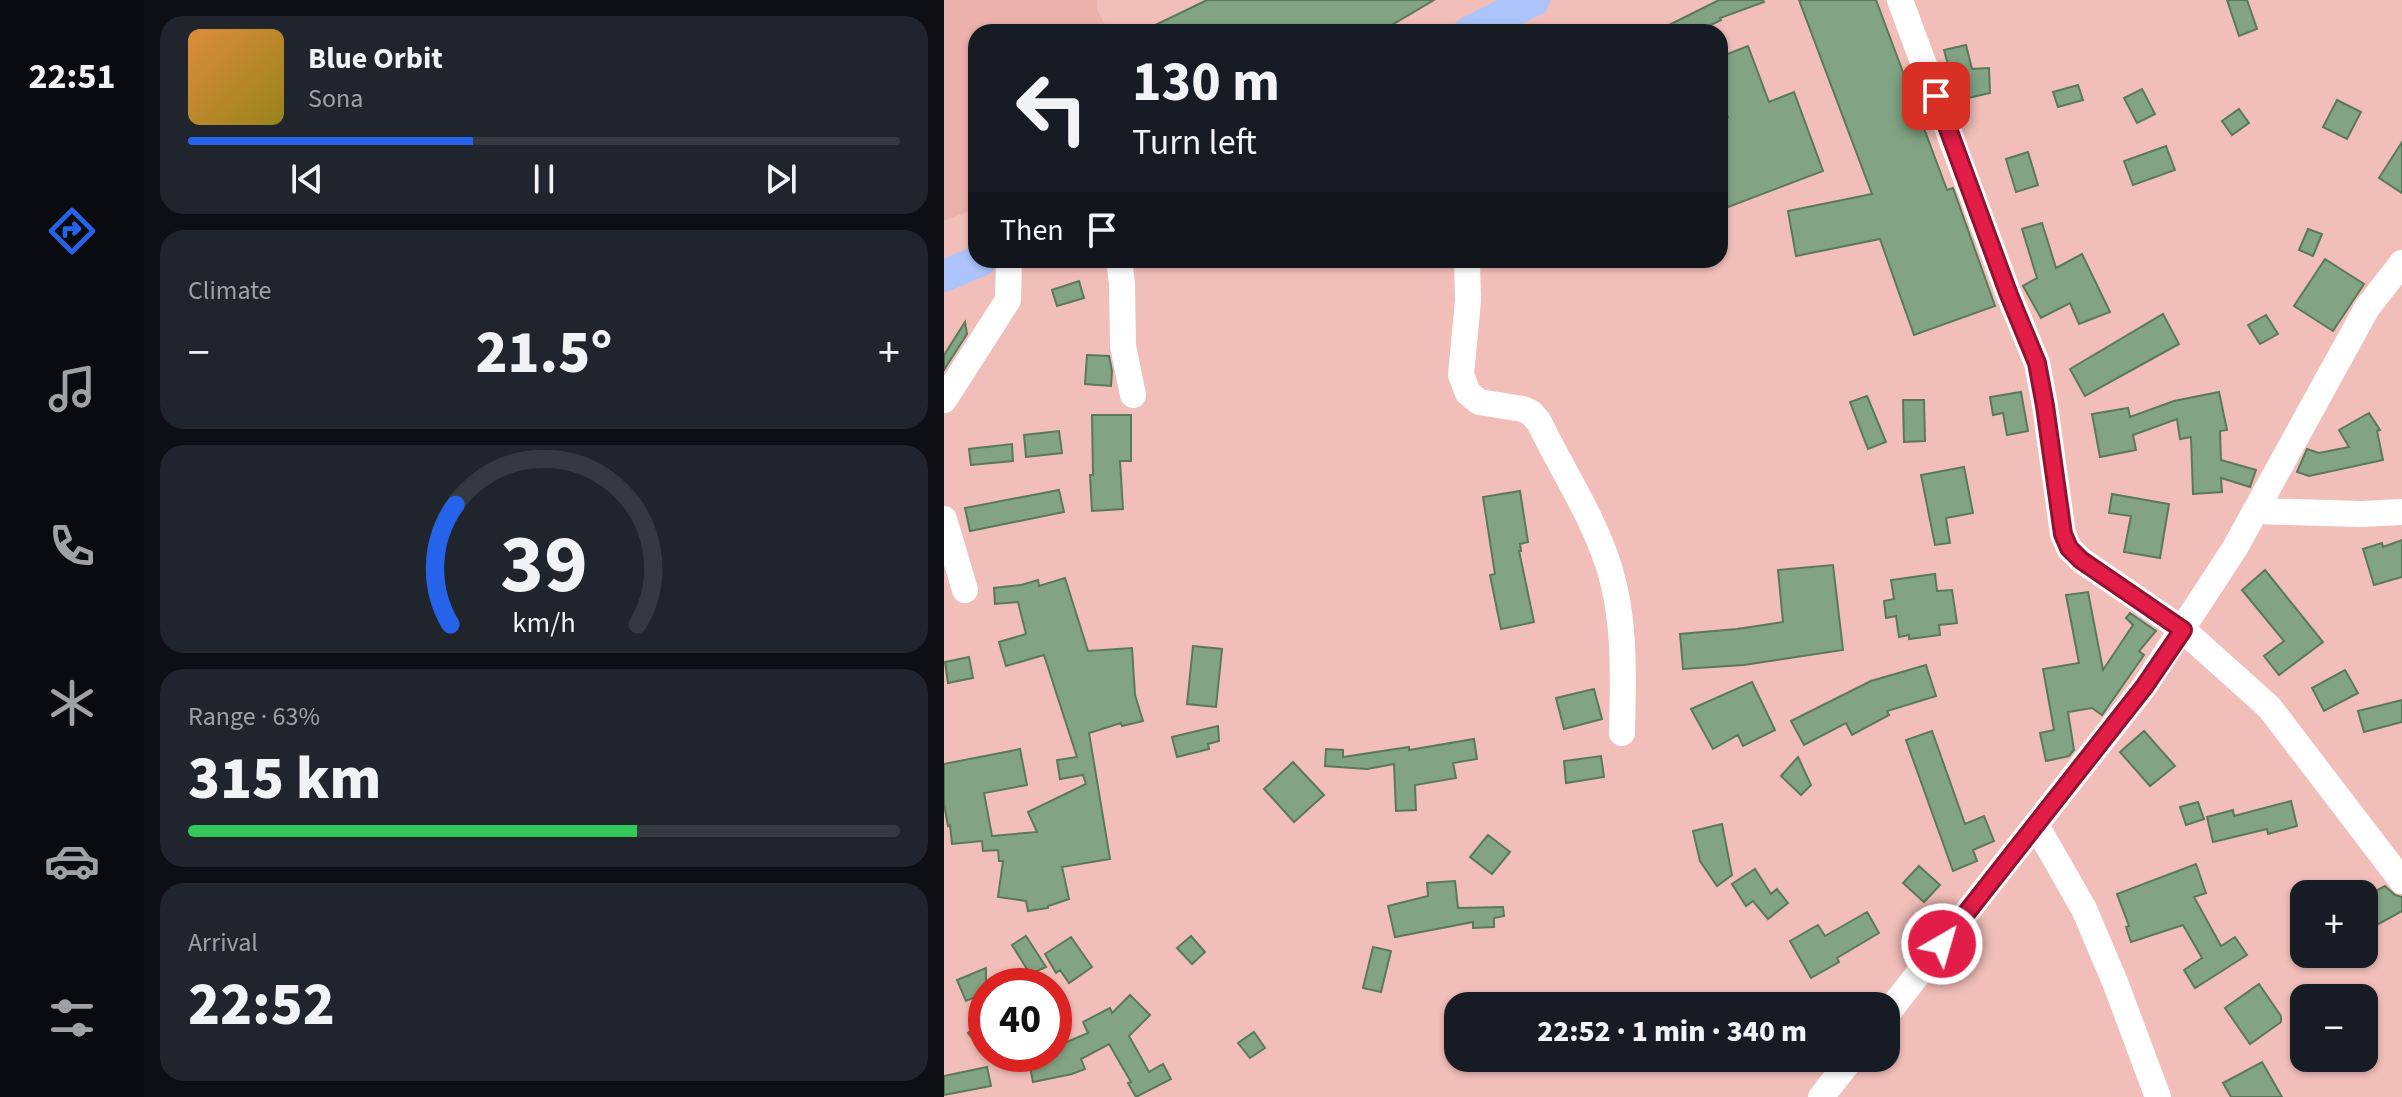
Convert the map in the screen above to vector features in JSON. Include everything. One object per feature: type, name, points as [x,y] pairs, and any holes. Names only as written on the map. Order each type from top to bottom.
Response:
[{"type":"main road","points":[[1485,24],[1534,0]]},
{"type":"main road","points":[[944,276],[968,266]]},
{"type":"street","points":[[1900,0],[2037,363],[2063,534],[2069,548],[2081,560],[2183,630],[2269,707],[2402,881]]},
{"type":"street","points":[[1900,997],[2144,687],[2183,630],[2235,548],[2367,308],[2402,263]]},
{"type":"street","points":[[944,400],[1008,300],[1009,268]]},
{"type":"street","points":[[1120,268],[1123,346],[1133,395]]},
{"type":"street","points":[[1467,268],[1468,301],[1461,375],[1468,393],[1479,402],[1523,409],[1539,422],[1590,521],[1609,567],[1621,627],[1622,733]]},
{"type":"street","points":[[2255,511],[2402,512]]},
{"type":"street","points":[[944,519],[965,590]]},
{"type":"street","points":[[2036,825],[2084,909],[2158,1097]]},
{"type":"street","points":[[1821,1097],[1841,1072]]},
{"type":"shaded area","points":[[944,0],[1097,0],[1097,10],[1105,24],[968,24],[968,211],[944,221]]},
{"type":"building","points":[[1207,0],[1434,0],[1394,24],[1158,24]]},
{"type":"building","points":[[1719,0],[1764,2],[1720,18],[1713,24],[1671,24]]},
{"type":"building","points":[[1799,0],[1876,0],[1947,190],[1953,188],[1995,306],[1914,335],[1880,239],[1796,256],[1788,211],[1872,194]]},
{"type":"building","points":[[2227,0],[2247,0],[2257,29],[2239,36]]},
{"type":"building","points":[[1966,45],[1972,69],[1989,68],[1990,93],[1955,101],[1944,50]]},
{"type":"building","points":[[1748,46],[1769,102],[1794,92],[1823,171],[1728,207],[1728,117],[1728,54]]},
{"type":"building","points":[[2078,85],[2083,100],[2058,107],[2053,92]]},
{"type":"building","points":[[2142,89],[2155,114],[2137,123],[2124,98]]},
{"type":"building","points":[[2337,100],[2361,112],[2347,139],[2323,127]]},
{"type":"building","points":[[2239,109],[2249,123],[2232,135],[2222,121]]},
{"type":"building","points":[[2402,142],[2402,193],[2379,178]]},
{"type":"building","points":[[2166,146],[2175,170],[2133,185],[2124,161]]},
{"type":"building","points":[[2028,152],[2038,185],[2016,192],[2006,159]]},
{"type":"building","points":[[2042,223],[2056,268],[2082,254],[2110,312],[2079,324],[2070,303],[2041,318],[2023,286],[2037,278],[2022,229]]},
{"type":"building","points":[[2308,229],[2322,234],[2313,256],[2299,250]]},
{"type":"building","points":[[2325,259],[2364,284],[2333,331],[2294,306]]},
{"type":"building","points":[[1079,281],[1084,298],[1057,306],[1052,290]]},
{"type":"building","points":[[2163,314],[2179,344],[2085,396],[2070,369]]},
{"type":"building","points":[[2266,315],[2278,334],[2260,344],[2248,325]]},
{"type":"building","points":[[965,322],[967,334],[944,370],[944,355]]},
{"type":"building","points":[[1087,355],[1109,356],[1111,386],[1085,384]]},
{"type":"building","points":[[2021,392],[2028,431],[2007,435],[2003,413],[1993,415],[1990,397]]},
{"type":"building","points":[[2219,392],[2227,430],[2220,431],[2221,460],[2256,470],[2250,487],[2221,478],[2222,492],[2193,494],[2191,437],[2180,439],[2177,419],[2133,435],[2136,450],[2100,457],[2092,414],[2128,408],[2130,417],[2174,401]]},
{"type":"building","points":[[1867,396],[1886,442],[1868,449],[1850,402]]},
{"type":"building","points":[[1903,400],[1924,400],[1925,441],[1904,442]]},
{"type":"building","points":[[2369,413],[2380,430],[2377,431],[2383,460],[2309,476],[2297,472],[2307,449],[2319,453],[2349,447],[2339,430]]},
{"type":"building","points":[[1092,415],[1131,415],[1131,461],[1120,461],[1123,509],[1092,511]]},
{"type":"building","points":[[1059,431],[1062,453],[1026,457],[1024,435]]},
{"type":"building","points":[[1012,444],[1013,461],[971,465],[969,449]]},
{"type":"building","points":[[1964,467],[1973,513],[1946,518],[1950,543],[1935,545],[1921,475]]},
{"type":"building","points":[[1059,490],[1064,512],[970,531],[965,508]]},
{"type":"building","points":[[1520,491],[1528,542],[1520,544],[1519,551],[1534,622],[1501,629],[1490,575],[1495,574],[1483,497]]},
{"type":"building","points":[[2112,494],[2169,504],[2160,558],[2124,552],[2131,516],[2109,513]]},
{"type":"building","points":[[2402,540],[2402,577],[2374,585],[2363,549],[2382,543],[2383,547]]},
{"type":"building","points":[[1833,565],[1843,650],[1744,665],[1683,669],[1680,634],[1783,622],[1778,570]]},
{"type":"building","points":[[2265,570],[2323,642],[2279,675],[2264,656],[2284,641],[2242,590]]},
{"type":"building","points":[[1935,574],[1937,591],[1952,590],[1957,623],[1939,625],[1940,635],[1909,639],[1909,635],[1899,637],[1896,616],[1886,618],[1884,601],[1894,599],[1891,580]]},
{"type":"building","points":[[1065,578],[1088,651],[1132,648],[1135,695],[1143,721],[1122,726],[1121,723],[1089,733],[1110,859],[1062,867],[1069,899],[1048,908],[1028,911],[1026,901],[998,897],[1003,861],[999,861],[998,850],[983,851],[982,841],[952,844],[944,804],[944,764],[1020,749],[1027,785],[984,793],[992,836],[1037,832],[1028,812],[1086,784],[1083,775],[1060,779],[1057,760],[1077,757],[1044,655],[1006,666],[999,642],[1026,634],[1018,602],[995,604],[994,588],[1038,580],[1039,586]]},
{"type":"building","points":[[2088,592],[2103,670],[2133,625],[2126,618],[2130,613],[2156,631],[2139,651],[2144,655],[2102,715],[2092,708],[2068,712],[2074,750],[2069,756],[2046,761],[2040,733],[2054,730],[2043,669],[2079,663],[2066,595]]},
{"type":"building","points":[[1193,646],[1222,649],[1216,707],[1187,704]]},
{"type":"building","points":[[969,657],[973,678],[948,683],[945,662]]},
{"type":"building","points":[[1926,665],[1936,696],[1887,711],[1889,715],[1852,735],[1846,723],[1804,745],[1791,721],[1871,681]]},
{"type":"building","points":[[2345,670],[2358,693],[2324,711],[2312,688]]},
{"type":"building","points":[[1752,682],[1775,730],[1743,746],[1738,735],[1713,749],[1691,709]]},
{"type":"building","points":[[1594,689],[1602,719],[1564,729],[1556,698]]},
{"type":"building","points":[[2402,700],[2402,722],[2364,732],[2358,711]]},
{"type":"building","points":[[1218,726],[1219,741],[1208,744],[1209,749],[1177,757],[1172,737]]},
{"type":"building","points":[[1932,731],[1965,824],[1984,816],[1994,841],[1973,850],[1977,861],[1953,871],[1906,740]]},
{"type":"building","points":[[2144,731],[2175,766],[2150,786],[2120,752]]},
{"type":"building","points":[[1474,739],[1477,759],[1453,763],[1456,778],[1415,785],[1416,810],[1396,811],[1394,764],[1367,769],[1325,766],[1326,749],[1343,750],[1343,757]]},
{"type":"building","points":[[1601,756],[1604,777],[1566,783],[1564,761]]},
{"type":"building","points":[[1798,757],[1811,785],[1801,795],[1781,776]]},
{"type":"building","points":[[1293,762],[1324,795],[1294,822],[1264,789]]},
{"type":"building","points":[[2291,801],[2297,826],[2268,834],[2267,829],[2213,842],[2207,817],[2233,810],[2234,816]]},
{"type":"building","points":[[2198,802],[2204,819],[2186,825],[2180,807]]},
{"type":"building","points":[[1722,824],[1732,875],[1717,886],[1700,861],[1693,831]]},
{"type":"building","points":[[1488,835],[1510,852],[1492,874],[1470,857]]},
{"type":"building","points":[[2196,864],[2206,893],[2194,897],[2221,946],[2235,937],[2247,955],[2195,988],[2184,970],[2202,958],[2183,925],[2131,942],[2126,927],[2129,926],[2117,894]]},
{"type":"building","points":[[1919,866],[1940,885],[1924,902],[1903,883]]},
{"type":"building","points":[[1755,869],[1771,894],[1777,889],[1788,903],[1768,919],[1753,901],[1746,906],[1732,884]]},
{"type":"building","points":[[1455,881],[1458,908],[1503,907],[1504,916],[1494,918],[1494,927],[1473,928],[1473,922],[1395,937],[1388,906],[1428,896],[1427,883]]},
{"type":"building","points":[[2385,886],[2402,897],[2402,911],[2378,924],[2378,890]]},
{"type":"building","points":[[1867,912],[1879,933],[1811,978],[1790,941],[1818,925],[1825,936]]},
{"type":"building","points":[[1026,936],[1046,967],[1026,968],[1012,945]]},
{"type":"building","points":[[1191,936],[1205,952],[1192,964],[1177,948]]},
{"type":"building","points":[[1071,937],[1092,967],[1072,981],[1072,968],[1053,968],[1045,954]]},
{"type":"building","points":[[1373,947],[1391,951],[1381,992],[1363,988]]},
{"type":"building","points":[[968,975],[968,1000],[966,1001],[957,980]]},
{"type":"building","points":[[2259,984],[2281,1016],[2281,1022],[2250,1044],[2225,1008]]},
{"type":"building","points":[[1130,995],[1150,1015],[1129,1036],[1149,1072],[1163,1064],[1171,1079],[1136,1097],[1109,1044],[1081,1059],[1085,1069],[1033,1082],[1031,1072],[1072,1072],[1072,1040],[1088,1033],[1083,1022],[1110,1008],[1112,1013]]},
{"type":"building","points":[[1254,1032],[1265,1048],[1250,1058],[1238,1043]]},
{"type":"building","points":[[2262,1062],[2282,1097],[2231,1097],[2223,1083]]},
{"type":"building","points":[[968,1071],[988,1072],[991,1086],[944,1095],[944,1076]]},
{"type":"route","points":[[1936,96],[2037,363],[2063,534],[2069,548],[2081,560],[2183,630],[2144,687],[1942,944]]}]
